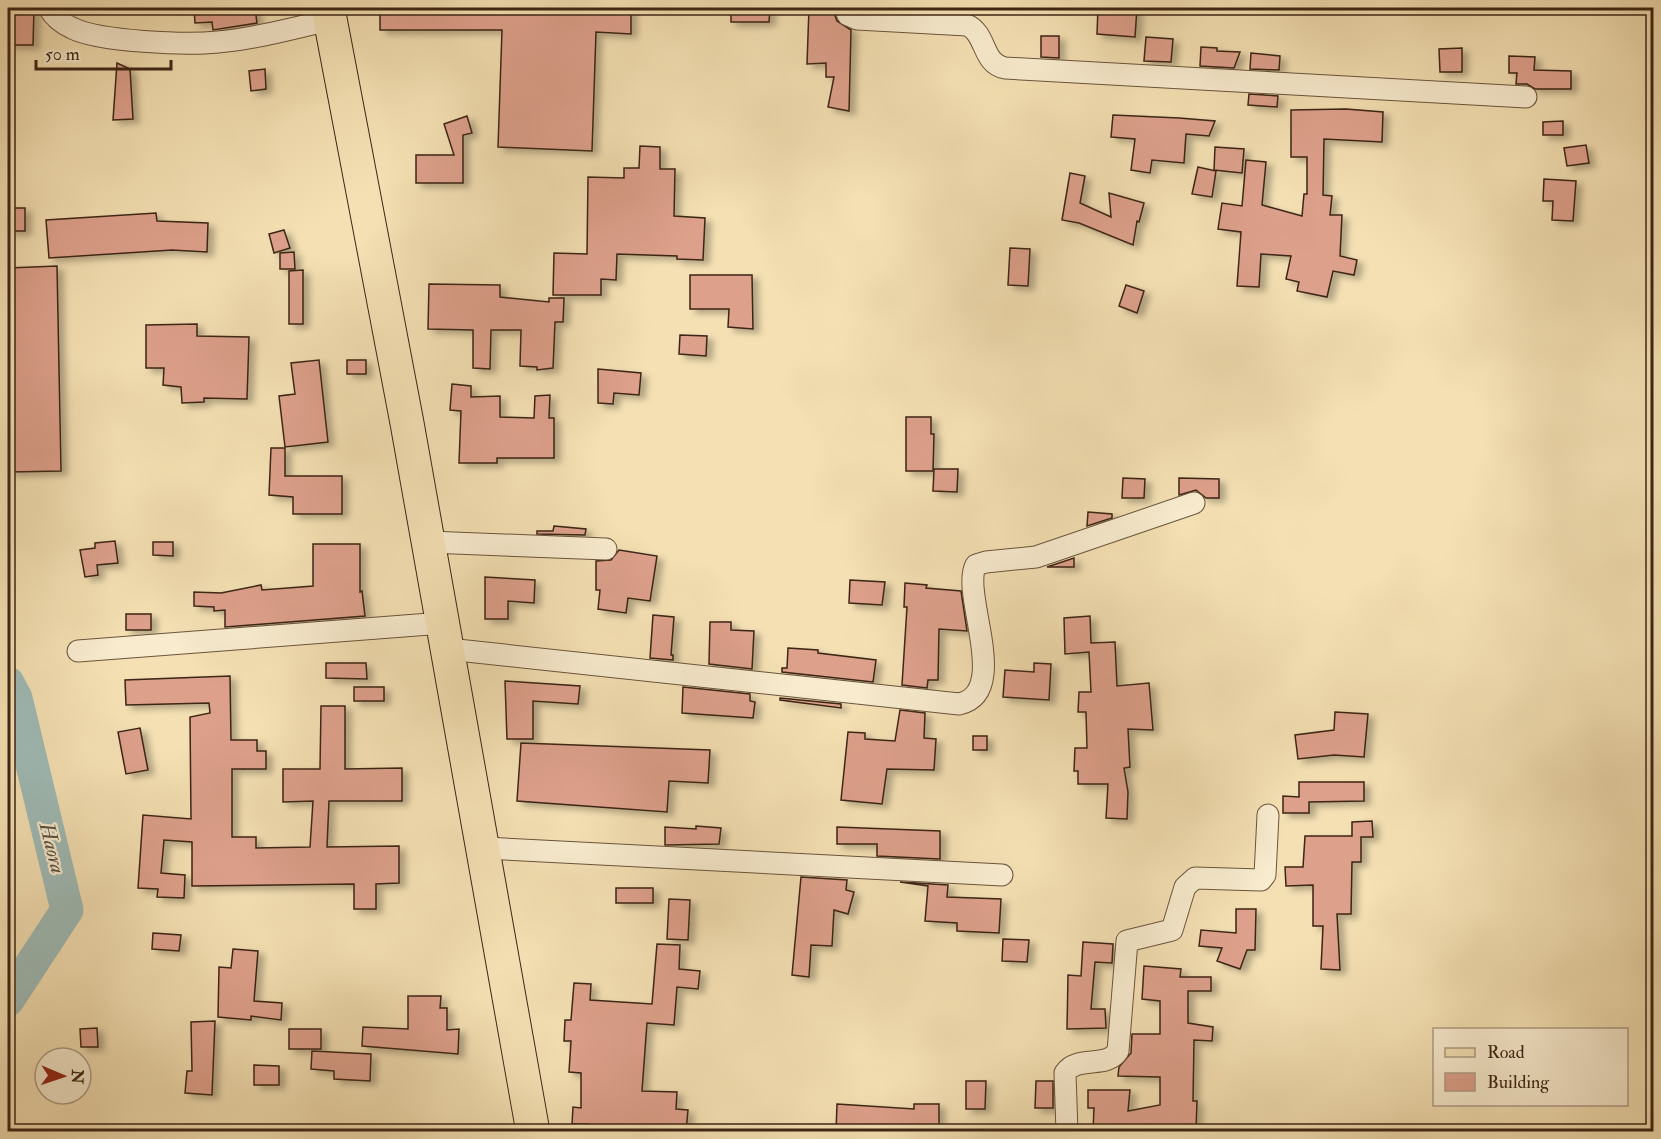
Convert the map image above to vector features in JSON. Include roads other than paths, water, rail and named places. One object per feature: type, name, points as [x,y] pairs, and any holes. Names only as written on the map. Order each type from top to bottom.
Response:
[{"type":"main road","points":[[329,14],[429,542],[533,1131]]},
{"type":"street","points":[[49,8],[58,19],[73,29],[91,34],[154,42],[220,42],[329,14]]},
{"type":"street","points":[[845,8],[848,15],[857,19],[888,23],[967,25],[976,32],[992,63],[1005,68],[1526,97]]},
{"type":"street","points":[[78,651],[446,636],[959,704],[968,702],[976,694],[981,680],[983,652],[973,579],[976,565],[1036,557],[1194,503]]},
{"type":"street","points":[[429,542],[606,549]]},
{"type":"street","points":[[1067,1131],[1063,1086],[1065,1073],[1072,1065],[1108,1059],[1118,1051],[1127,941],[1172,930],[1185,887],[1195,878],[1261,880],[1265,875],[1268,815]]},
{"type":"street","points":[[484,848],[1002,875]]},
{"type":"waterway","name":"Haora","points":[[8,683],[16,698],[67,910],[8,1000]]}]
